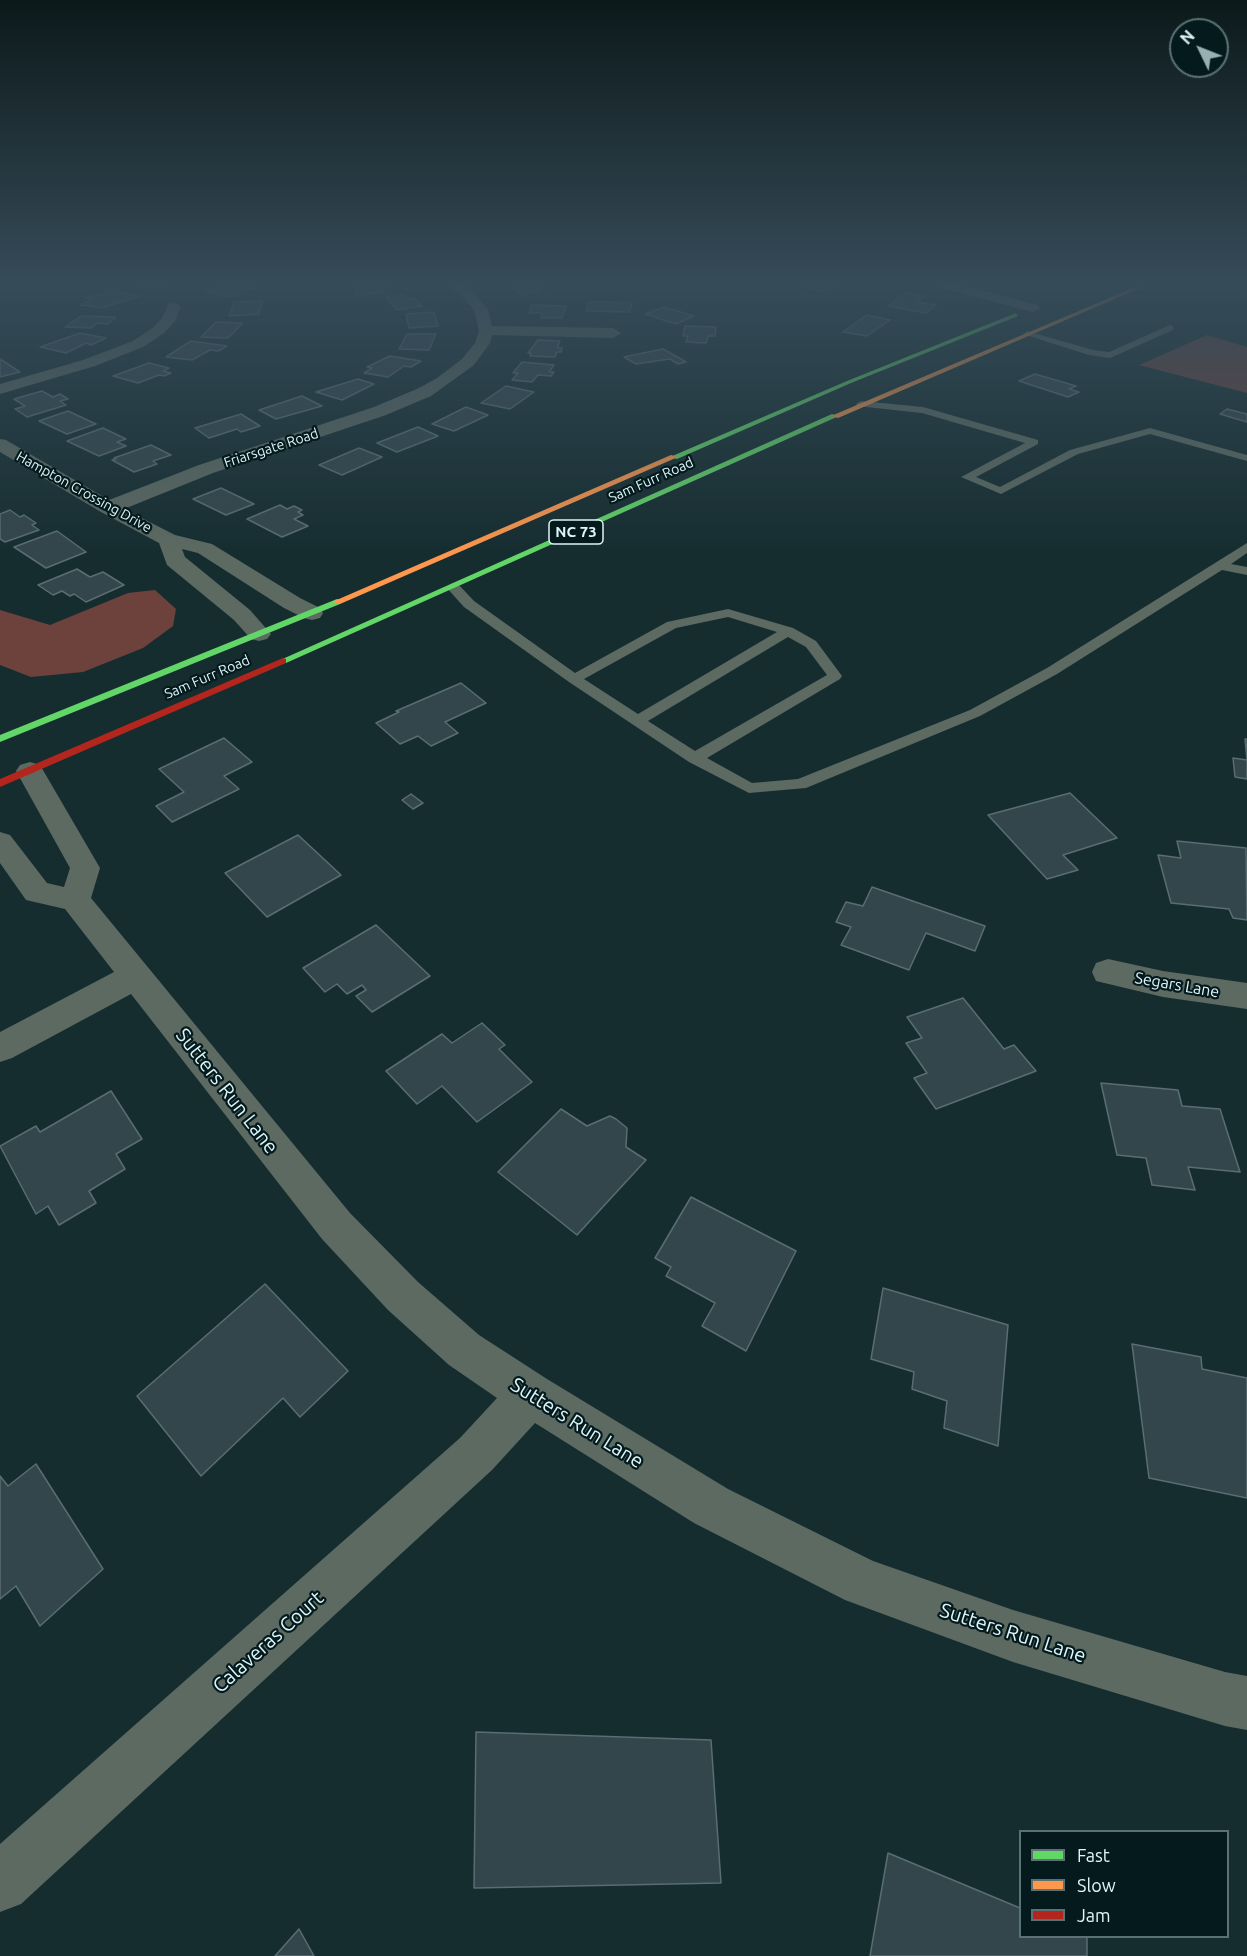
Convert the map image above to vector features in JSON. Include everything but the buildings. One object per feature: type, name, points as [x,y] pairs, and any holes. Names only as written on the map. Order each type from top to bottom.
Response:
[{"type":"main road","name":"Sam Furr Road","points":[[0,739],[254,643],[312,613],[871,373]]},
{"type":"main road","points":[[898,387],[923,373]]},
{"type":"main road","name":"Sam Furr Road","points":[[0,783],[453,587],[931,373]]},
{"type":"main road","points":[[254,643],[476,543]]},
{"type":"street","points":[[0,389],[54,373]]},
{"type":"street","name":"Friarsgate Road","points":[[108,508],[206,469],[347,423],[425,392],[452,373]]},
{"type":"street","name":"Hampton Crossing Drive","points":[[0,444],[108,508],[168,540],[205,548],[292,603],[312,613]]},
{"type":"street","name":"Hampton Crossing Drive","points":[[168,540],[175,560],[242,615],[254,643]]},
{"type":"street","points":[[0,842],[37,892],[75,900],[85,868],[30,771]]},
{"type":"street","name":"Sutters Run Lane","points":[[75,900],[137,975],[278,1157],[336,1226],[403,1296],[464,1350],[531,1395],[711,1506],[863,1582],[1014,1636],[1225,1699],[1247,1703]]},
{"type":"street","name":"Segars Lane","points":[[1108,972],[1163,984],[1247,996]]},
{"type":"street","points":[[0,1048],[137,975]]},
{"type":"street","name":"Calaveras Court","points":[[0,1883],[476,1454],[531,1395]]},
{"type":"lane","points":[[898,387],[923,410]]},
{"type":"lane","points":[[861,404],[923,410],[1074,452]]},
{"type":"lane","points":[[1044,444],[967,477],[1001,491],[1074,452],[1150,431],[1247,458]]},
{"type":"lane","points":[[453,587],[470,604],[574,680],[695,758],[749,788],[800,784],[975,713],[1052,671],[1247,547]]},
{"type":"lane","points":[[1220,566],[1247,571]]},
{"type":"lane","points":[[574,680],[672,625],[728,613],[788,632],[811,644],[835,676],[695,758]]},
{"type":"lane","points":[[637,721],[788,632]]},
{"type":"shaded area","points":[[1171,373],[1247,373],[1247,393]]},
{"type":"shaded area","points":[[155,590],[176,609],[173,626],[143,648],[83,672],[31,677],[0,665],[0,610],[50,625],[128,593]]},
{"type":"traffic: fast","points":[[674,457],[871,373]]},
{"type":"traffic: fast","points":[[283,661],[835,416]]},
{"type":"traffic: fast","points":[[0,739],[337,602]]},
{"type":"traffic: slow","points":[[835,416],[936,373]]},
{"type":"traffic: slow","points":[[337,602],[674,457]]},
{"type":"traffic: jam","points":[[0,783],[283,661]]}]
